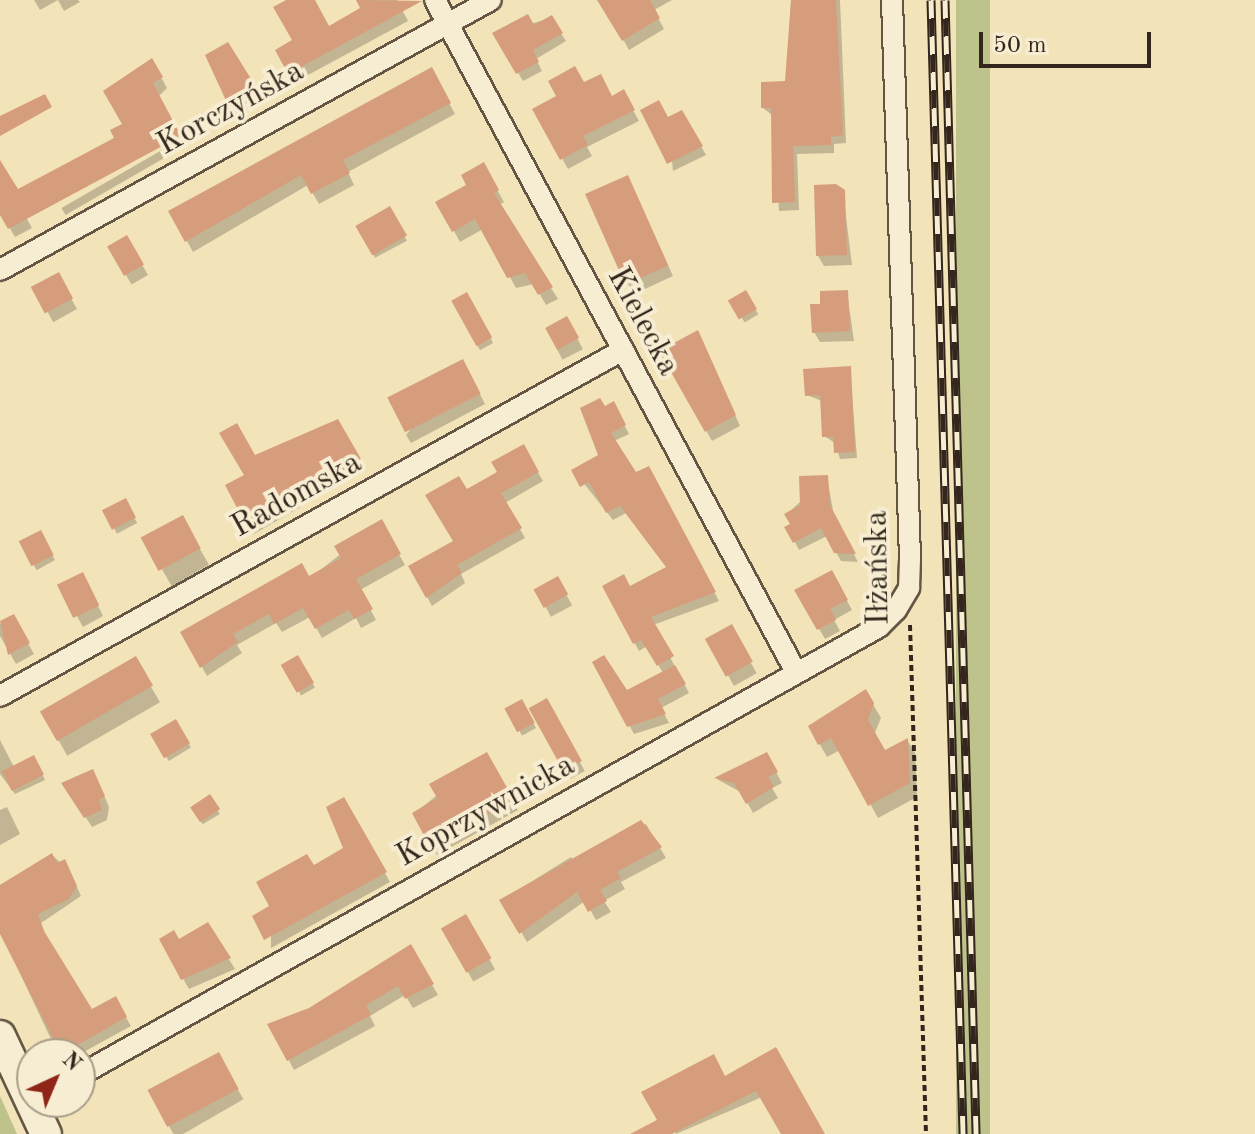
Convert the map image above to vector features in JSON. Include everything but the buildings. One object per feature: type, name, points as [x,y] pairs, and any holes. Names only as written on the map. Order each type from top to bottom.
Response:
[{"type":"street","name":"Kielecka","points":[[435,0],[796,672]]},
{"type":"street","name":"Korczyńska","points":[[0,270],[491,0]]},
{"type":"street","name":"Iłżańska","points":[[892,0],[909,588]]},
{"type":"street","name":"Radomska","points":[[0,696],[623,350]]},
{"type":"street","name":"Koprzywnicka","points":[[96,1066],[879,627],[909,588]]},
{"type":"street","points":[[0,1036],[16,1070]]},
{"type":"path","name":"Iłżańska","points":[[909,588],[926,1134]]},
{"type":"green space","points":[[956,0],[990,0],[990,1134],[956,1134]]},
{"type":"green space","points":[[0,1096],[17,1134],[0,1134]]},
{"type":"railway","points":[[931,0],[963,1134]]},
{"type":"railway","points":[[945,0],[976,1134]]}]
